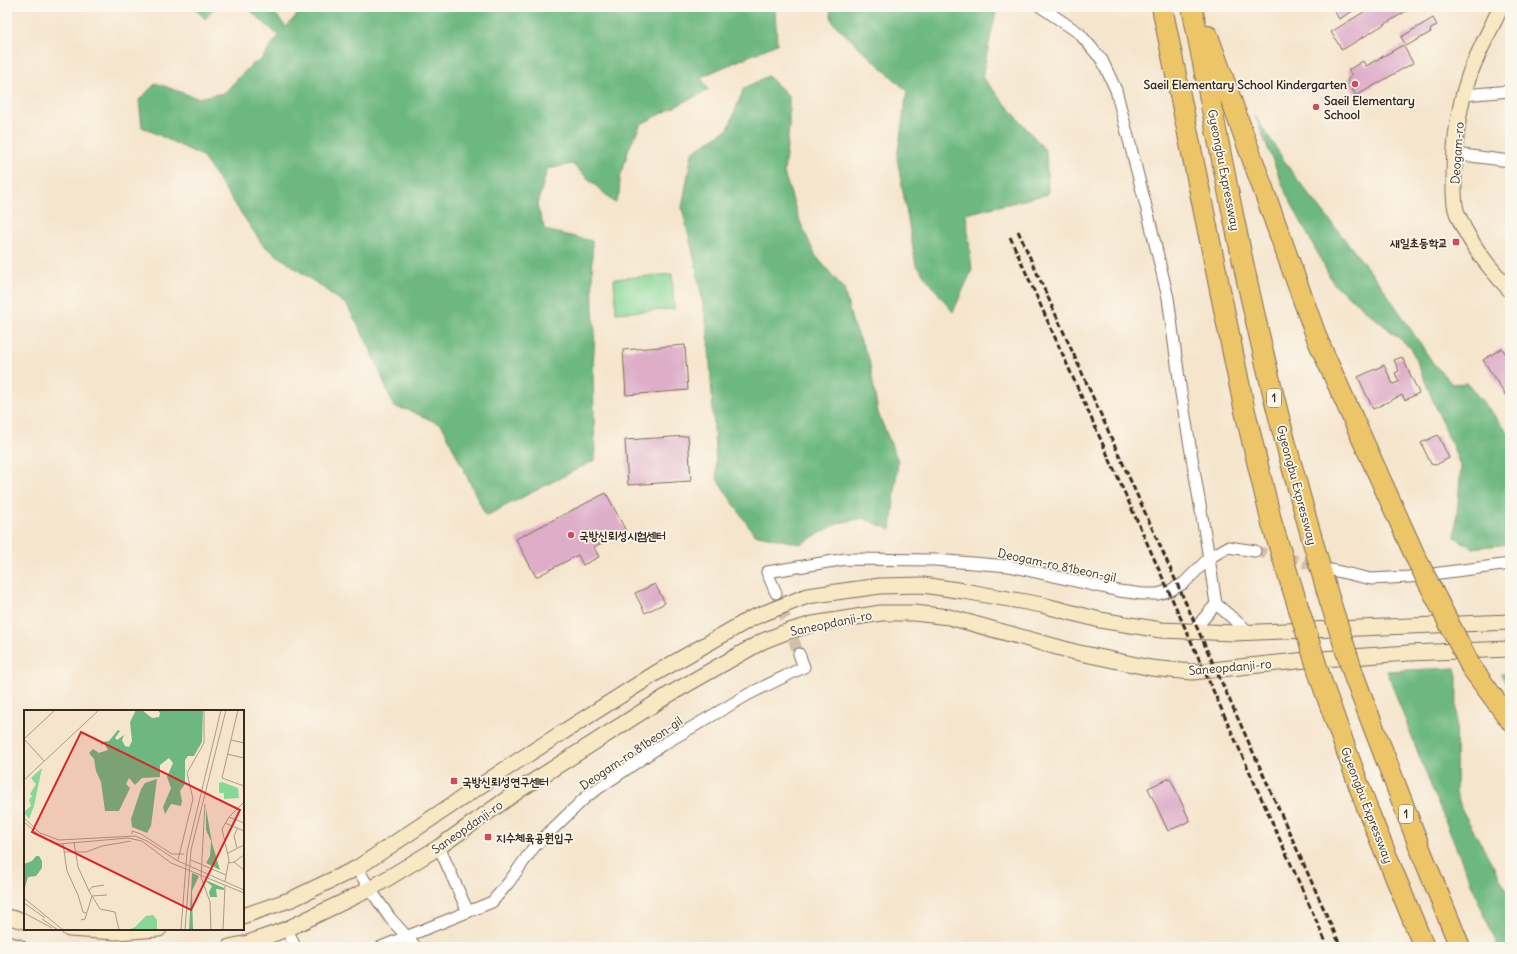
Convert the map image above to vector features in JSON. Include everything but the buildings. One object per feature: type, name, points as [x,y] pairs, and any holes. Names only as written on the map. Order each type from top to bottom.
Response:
[{"type":"highway","name":"Gyeongbu Expressway","points":[[1162,7],[1244,407],[1272,524],[1322,683],[1367,808],[1424,947]]},
{"type":"highway","name":"Gyeongbu Expressway","points":[[1192,7],[1246,277],[1268,374],[1298,491],[1329,598],[1355,679],[1414,835],[1460,947]]},
{"type":"highway","points":[[1197,7],[1318,341],[1416,558],[1471,667],[1510,720]]},
{"type":"main road","name":"Deogam-ro","points":[[1501,7],[1470,74],[1464,95],[1457,126],[1454,191],[1456,212],[1469,238],[1498,278],[1510,290]]},
{"type":"main road","points":[[244,916],[292,899],[357,868],[516,762],[656,673],[752,618],[807,596],[880,586],[923,585],[1042,605],[1100,620],[1161,630],[1249,632],[1510,622]]},
{"type":"main road","name":"Saneopdanji-ro","points":[[229,947],[287,929],[370,889],[439,846],[521,788],[670,694],[764,641],[786,632],[813,624],[880,613],[914,613],[949,617],[1075,652],[1151,668],[1192,672],[1314,659],[1510,649]]},
{"type":"main road","points":[[7,917],[24,921]]},
{"type":"main road","points":[[85,930],[116,932],[145,930]]},
{"type":"main road","points":[[7,944],[19,947]]},
{"type":"street","points":[[1041,7],[1079,33],[1102,60],[1116,90],[1168,298],[1181,393],[1216,604],[1249,632]]},
{"type":"street","points":[[1464,95],[1510,91]]},
{"type":"street","points":[[1455,154],[1510,161]]},
{"type":"street","name":"Deogam-ro 81beon-gil","points":[[776,593],[767,572],[846,559],[935,560],[1009,566],[1119,591],[1158,594],[1171,590],[1184,583],[1209,558],[1228,547],[1254,551]]},
{"type":"street","points":[[1332,570],[1371,579],[1409,577],[1510,564]]},
{"type":"street","points":[[1192,631],[1216,604]]},
{"type":"street","name":"Deogam-ro 81beon-gil","points":[[468,912],[492,902],[510,882],[534,848],[587,796],[662,745],[749,694],[804,667],[799,654]]},
{"type":"street","points":[[381,947],[468,912],[439,846]]},
{"type":"street","points":[[357,868],[390,918],[416,947]]},
{"type":"street","points":[[287,929],[295,947]]},
{"type":"green space","points":[[194,7],[215,7],[205,19]]},
{"type":"green space","points":[[246,7],[270,7],[286,27],[304,7],[772,7],[775,10],[777,44],[701,77],[708,90],[641,124],[629,148],[620,178],[619,194],[615,203],[572,164],[547,169],[537,206],[545,230],[592,241],[593,311],[595,330],[593,370],[595,460],[486,516],[442,425],[408,410],[394,407],[370,348],[347,305],[263,245],[202,156],[142,127],[139,100],[156,83],[197,98],[224,93],[251,65],[260,61],[279,36]]},
{"type":"green space","points":[[829,7],[997,7],[982,77],[1046,151],[1048,194],[966,214],[972,270],[953,312],[916,265],[897,158],[907,91],[833,23]]},
{"type":"green space","points":[[768,76],[789,96],[789,127],[784,173],[799,219],[815,255],[844,289],[852,321],[869,359],[878,413],[898,461],[891,530],[863,518],[839,523],[800,544],[754,534],[717,479],[708,332],[695,261],[682,208],[692,152],[728,129],[744,88]]},
{"type":"green space","points":[[1255,116],[1293,174],[1384,289],[1433,363],[1452,384],[1467,383],[1510,434],[1510,544],[1472,548],[1455,537],[1461,467],[1411,348],[1333,283],[1286,193]]},
{"type":"green space","points":[[672,274],[674,309],[616,313],[614,279]]},
{"type":"green space","points":[[1455,668],[1457,677],[1456,792],[1461,808],[1510,896],[1510,947],[1498,947],[1413,741],[1387,671]]},
{"type":"green space","points":[[1510,673],[1510,688],[1508,688],[1501,674]]},
{"type":"tunnel","points":[[1255,551],[1322,567]]},
{"type":"tunnel","points":[[776,593],[799,654]]},
{"type":"railway","points":[[1018,231],[1341,947]]},
{"type":"railway","points":[[1010,237],[1328,947]]},
{"type":"place","name":"Saeil Elementary School Kindergarten","points":[[1355,84]]},
{"type":"place","name":"Saeil Elementary School","points":[[1316,107]]},
{"type":"place","name":"새일초등학교","points":[[1456,242]]},
{"type":"place","name":"국방신뢰성시험센터","points":[[571,535]]},
{"type":"place","name":"국방신뢰성연구센터","points":[[454,781]]},
{"type":"place","name":"지수체육공원입구","points":[[488,837]]}]
